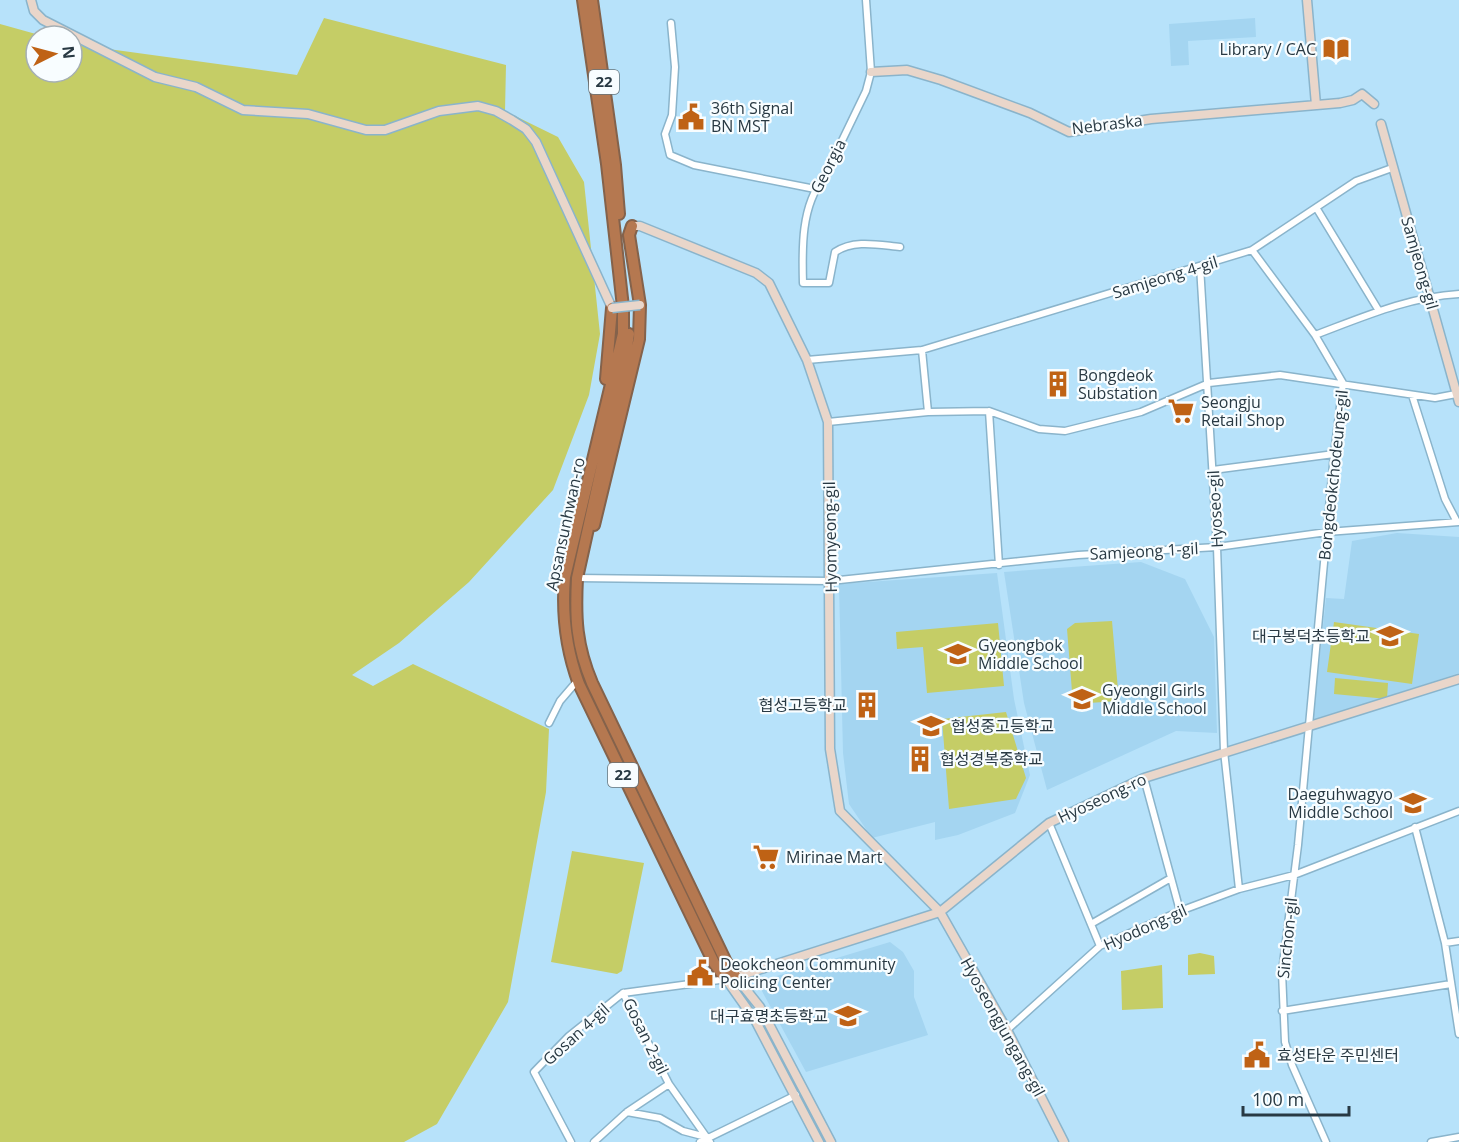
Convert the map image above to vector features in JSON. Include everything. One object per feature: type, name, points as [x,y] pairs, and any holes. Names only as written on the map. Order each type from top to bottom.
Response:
[{"type":"highway","name":"Apsansunhwan-ro","points":[[583,0],[611,165]]},
{"type":"highway","name":"Apsansunhwan-ro","points":[[592,0],[611,165],[628,349],[563,601],[567,643],[578,680],[714,963],[731,978]]},
{"type":"highway","points":[[575,560],[599,512],[639,339],[640,305],[629,235],[632,226]]},
{"type":"highway","points":[[575,560],[570,538],[608,371],[612,308]]},
{"type":"highway","name":"Apsansunhwan-ro","points":[[575,560],[577,578],[575,611],[580,655],[726,962],[731,978]]},
{"type":"street","points":[[31,0],[34,11],[43,20],[154,77],[196,87],[243,110],[308,114],[373,131],[385,130],[429,114],[463,106],[478,106],[496,111],[526,129],[536,142],[612,308],[640,305]]},
{"type":"street","name":"Georgia","points":[[866,0],[871,72],[866,91],[824,178],[815,189],[805,222],[802,283],[829,283],[835,252],[841,248],[860,244],[900,246]]},
{"type":"street","points":[[1307,0],[1316,105]]},
{"type":"street","points":[[671,23],[675,67],[672,115],[665,134],[670,155],[694,165],[815,189]]},
{"type":"street","name":"Nebraska","points":[[871,72],[907,70],[1030,113],[1069,132],[1151,119],[1316,105],[1353,100],[1362,94],[1374,104]]},
{"type":"street","name":"Samjeong-gil","points":[[1381,124],[1458,398]]},
{"type":"street","name":"Samjeong 4-gil","points":[[807,360],[922,350],[1252,250],[1356,181],[1392,168]]},
{"type":"street","points":[[1317,209],[1379,311]]},
{"type":"street","name":"Hyomyeong-gil","points":[[632,226],[640,226],[756,273],[769,283],[807,360],[828,422],[830,749],[840,811],[940,912]]},
{"type":"street","name":"Bongdeokchodeung-gil","points":[[1252,250],[1316,335],[1343,383],[1334,454],[1309,727]]},
{"type":"street","name":"Hyoseo-gil","points":[[1200,266],[1209,383],[1224,751]]},
{"type":"street","points":[[1316,335],[1379,311],[1430,296],[1459,294]]},
{"type":"street","points":[[922,350],[928,412]]},
{"type":"street","points":[[828,422],[928,412],[989,411],[1039,429],[1065,431],[1141,412],[1209,383],[1280,375],[1435,398],[1458,398]]},
{"type":"street","name":"Samjeong 1-gil","points":[[577,578],[830,580],[999,565],[1078,555],[1217,547],[1327,532],[1458,522],[1445,499],[1412,395]]},
{"type":"street","points":[[989,411],[999,565]]},
{"type":"street","points":[[1213,470],[1334,454]]},
{"type":"street","name":"Hyoseong-ro","points":[[731,978],[940,912],[1048,823],[1144,777],[1459,679]]},
{"type":"street","points":[[549,723],[560,701],[578,680]]},
{"type":"street","name":"Sinchon-gil","points":[[1309,727],[1282,972],[1282,1011],[1285,1042],[1292,1065],[1326,1142]]},
{"type":"street","points":[[1224,751],[1239,889]]},
{"type":"street","points":[[1144,777],[1180,910]]},
{"type":"street","name":"Hyodong-gil","points":[[1006,1030],[1100,946],[1180,910],[1239,889],[1294,874],[1459,811]]},
{"type":"street","points":[[1048,823],[1100,946]]},
{"type":"street","points":[[1415,827],[1445,943],[1459,1034]]},
{"type":"street","points":[[1090,924],[1171,878]]},
{"type":"street","name":"Hyoseongjungang-gil","points":[[940,912],[1006,1030],[1064,1142]]},
{"type":"street","points":[[1445,943],[1459,941]]},
{"type":"street","name":"Gosan 2-gil","points":[[708,1139],[669,1084],[623,993],[731,978]]},
{"type":"street","name":"Apsansunhwan-ro","points":[[731,978],[796,1095],[819,1142]]},
{"type":"street","name":"Apsansunhwan-ro","points":[[731,978],[760,1006],[831,1142]]},
{"type":"street","points":[[1282,1011],[1451,984]]},
{"type":"street","name":"Gosan 4-gil","points":[[571,1142],[534,1072],[569,1036],[623,993]]},
{"type":"street","points":[[594,1142],[627,1112],[669,1084]]},
{"type":"street","points":[[700,1142],[796,1095]]},
{"type":"street","points":[[627,1112],[660,1118],[683,1131],[708,1139]]},
{"type":"street","points":[[1431,1142],[1459,1137]]},
{"type":"shaded area","points":[[1255,18],[1256,37],[1188,41],[1189,65],[1171,66],[1169,24]]},
{"type":"shaded area","name":"대구봉덕초등학교","points":[[1397,533],[1459,537],[1459,673],[1313,721],[1326,598],[1344,599],[1352,541]]},
{"type":"shaded area","points":[[1141,562],[1185,579],[1214,637],[1217,733],[1176,731],[1047,790],[1024,703],[1004,572]]},
{"type":"shaded area","name":"협성중고등학교","points":[[997,573],[1014,699],[1030,775],[1015,813],[958,835],[935,840],[935,822],[872,838],[849,804],[843,753],[839,584]]},
{"type":"shaded area","name":"대구효명초등학교","points":[[890,942],[903,952],[914,971],[914,997],[928,1035],[806,1072],[757,982]]},
{"type":"green space","points":[[324,18],[506,65],[505,111],[558,137],[584,182],[600,334],[589,395],[553,490],[469,582],[399,643],[352,675],[373,686],[413,664],[549,729],[546,792],[508,1002],[437,1124],[404,1142],[0,1142],[0,24],[24,31],[24,84],[84,84],[84,46],[297,75]]},
{"type":"green space","points":[[1112,621],[1119,701],[1073,704],[1067,629],[1075,623]]},
{"type":"green space","points":[[1334,622],[1419,634],[1412,684],[1327,672]]},
{"type":"green space","points":[[998,623],[1004,686],[927,693],[923,647],[897,649],[896,632]]},
{"type":"green space","points":[[1335,678],[1388,683],[1387,699],[1334,694]]},
{"type":"green space","points":[[1006,712],[1026,778],[1016,799],[949,809],[942,719]]},
{"type":"green space","points":[[572,851],[644,863],[622,971],[617,974],[551,962]]},
{"type":"green space","points":[[1200,953],[1214,956],[1215,974],[1188,975],[1188,955]]},
{"type":"green space","points":[[1162,965],[1163,1008],[1122,1010],[1121,971]]},
{"type":"place","name":"Library / CAC","points":[[1336,49]]},
{"type":"place","name":"36th Signal BN MST","points":[[691,117]]},
{"type":"place","name":"Bongdeok Substation","points":[[1058,384]]},
{"type":"place","name":"Seongju Retail Shop","points":[[1181,411]]},
{"type":"place","name":"대구봉덕초등학교","points":[[1390,636]]},
{"type":"place","name":"Gyeongbok Middle School","points":[[958,654]]},
{"type":"place","name":"Gyeongil Girls Middle School","points":[[1082,699]]},
{"type":"place","name":"협성고등학교","points":[[867,705]]},
{"type":"place","name":"협성중고등학교","points":[[931,726]]},
{"type":"place","name":"협성경복중학교","points":[[920,759]]},
{"type":"place","name":"Daeguhwagyo Middle School","points":[[1413,803]]},
{"type":"place","name":"Mirinae Mart","points":[[766,857]]},
{"type":"place","name":"Deokcheon Community Policing Center","points":[[700,973]]},
{"type":"place","name":"대구효명초등학교","points":[[848,1016]]},
{"type":"place","name":"효성타운 주민센터","points":[[1257,1055]]}]
